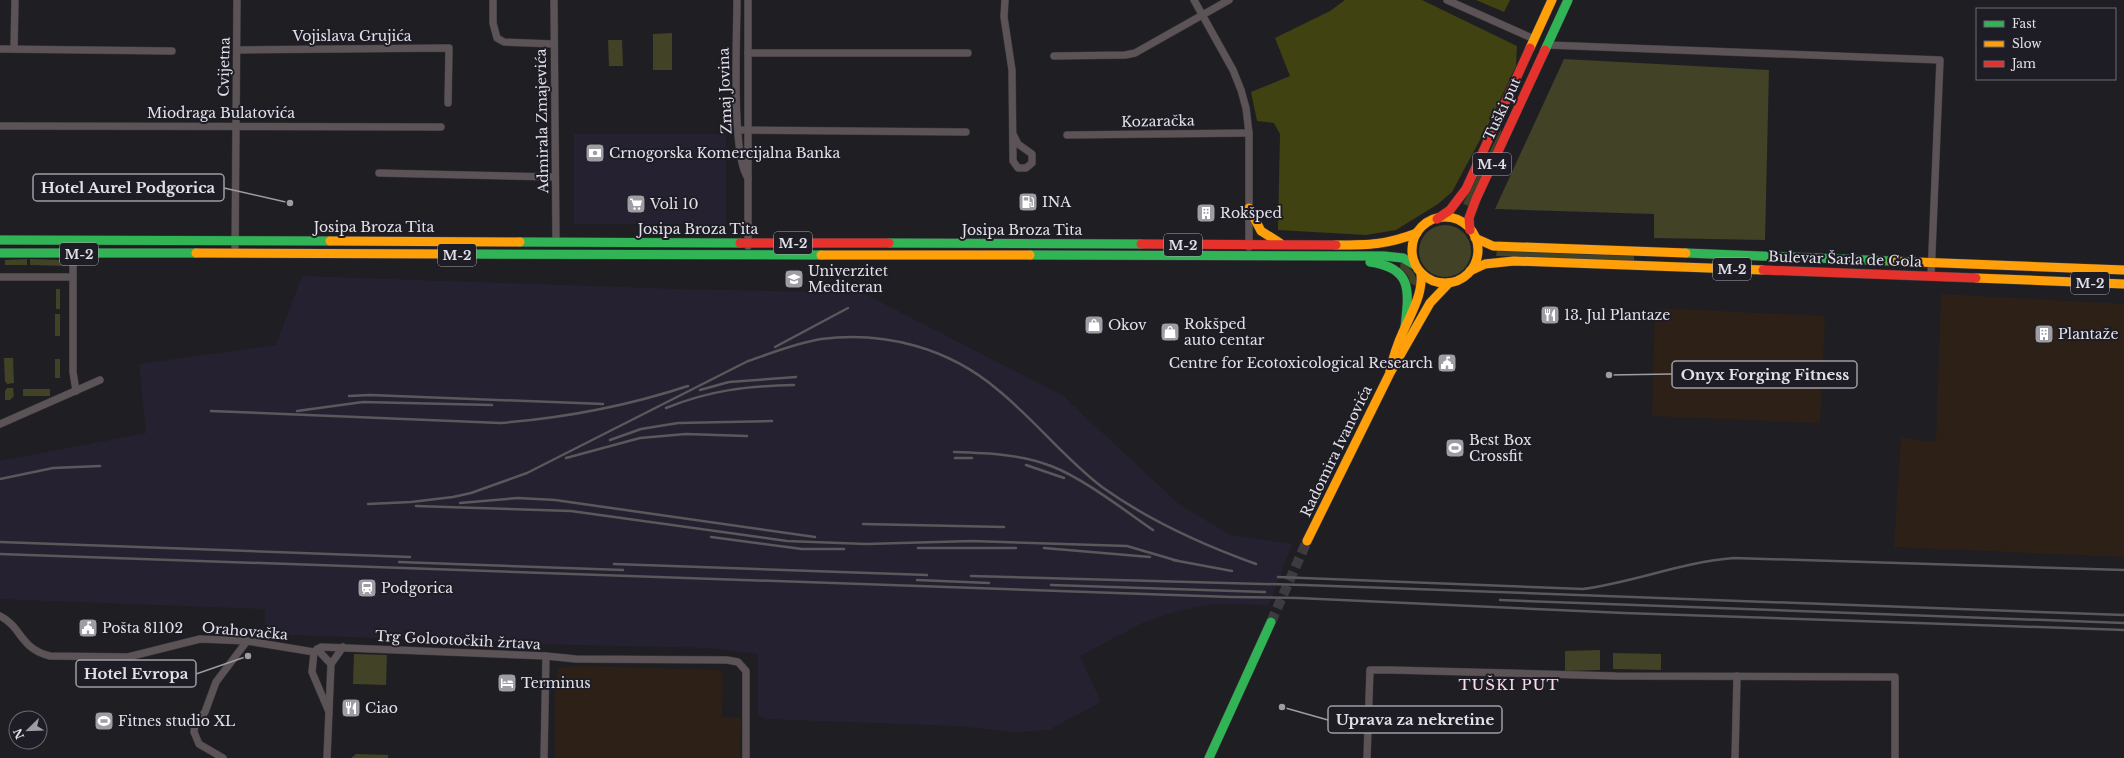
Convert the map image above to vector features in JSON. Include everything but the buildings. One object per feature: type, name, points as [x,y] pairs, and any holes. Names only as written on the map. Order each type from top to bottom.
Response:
[{"type":"main road","name":"M-4","points":[[1534,39],[1552,0]]},
{"type":"main road","name":"M-4","points":[[1548,45],[1568,0]]},
{"type":"main road","name":"Tuški put","points":[[1436,218],[1450,210],[1466,189],[1534,39]]},
{"type":"main road","name":"Tuški put","points":[[1472,234],[1469,218],[1476,199],[1548,45]]},
{"type":"main road","points":[[1249,208],[1261,231],[1269,238],[1284,245]]},
{"type":"main road","name":"M-2","points":[[1417,233],[1422,226],[1436,218],[1455,219],[1472,234]]},
{"type":"main road","points":[[1417,233],[1412,248],[1415,265],[1421,273],[1436,282],[1449,283]]},
{"type":"main road","name":"Josipa Broza Tita","points":[[0,240],[1376,245],[1395,242],[1417,233]]},
{"type":"main road","name":"Bulevar Šarla de Gola","points":[[1472,234],[1490,246],[2124,270]]},
{"type":"main road","points":[[1470,271],[1477,255],[1472,234]]},
{"type":"main road","points":[[1006,244],[1006,255]]},
{"type":"main road","points":[[1651,252],[1651,266]]},
{"type":"main road","name":"Josipa Broza Tita","points":[[0,253],[1343,256],[1403,258],[1415,265]]},
{"type":"main road","points":[[1343,256],[1352,260],[1387,264],[1401,274],[1407,286],[1404,327]]},
{"type":"main road","name":"Bulevar Šarla de Gola","points":[[1470,271],[1485,264],[1514,260],[2124,284]]},
{"type":"main road","name":"M-2","points":[[1449,283],[1464,277],[1470,271]]},
{"type":"main road","points":[[1390,373],[1393,356],[1420,291],[1422,279],[1421,273]]},
{"type":"main road","points":[[1390,373],[1400,360],[1424,310],[1440,290],[1449,283]]},
{"type":"main road","name":"Radomira Ivanovića","points":[[1307,542],[1390,373]]},
{"type":"main road","points":[[1209,758],[1271,622]]},
{"type":"street","points":[[14,49],[15,0]]},
{"type":"street","name":"Cvijetna","points":[[235,254],[237,0]]},
{"type":"street","points":[[493,0],[493,23],[497,38],[504,42],[554,44]]},
{"type":"street","name":"Admirala Zmajevića","points":[[554,0],[556,242]]},
{"type":"street","name":"Zmaj Jovina","points":[[737,0],[738,130],[742,167],[748,178]]},
{"type":"street","name":"Zmaj Jovina","points":[[748,0],[748,255]]},
{"type":"street","points":[[1005,0],[1004,17],[1012,70],[1013,161],[1018,168],[1026,168],[1032,163],[1032,154],[1018,144],[1013,134]]},
{"type":"street","points":[[1194,0],[1233,70],[1241,90],[1249,133],[1249,256]]},
{"type":"street","points":[[1054,56],[1130,54],[1229,0]]},
{"type":"street","points":[[1447,0],[1534,39]]},
{"type":"street","points":[[1548,45],[1940,60],[1931,276]]},
{"type":"street","name":"Vojislava Grujića","points":[[237,50],[449,48],[448,103]]},
{"type":"street","points":[[0,49],[172,51]]},
{"type":"street","points":[[748,53],[968,53]]},
{"type":"street","name":"Miodraga Bulatovića","points":[[0,126],[236,125],[441,127]]},
{"type":"street","points":[[738,130],[966,132]]},
{"type":"street","name":"Kozaračka","points":[[1067,135],[1249,133]]},
{"type":"street","points":[[379,173],[555,177]]},
{"type":"street","points":[[73,254],[73,372],[76,391]]},
{"type":"street","points":[[0,277],[73,277]]},
{"type":"street","points":[[0,424],[100,380]]},
{"type":"street","name":"Orahovačka","points":[[0,616],[10,624],[29,646],[38,653],[50,656],[128,657],[200,639],[247,641],[316,651]]},
{"type":"street","points":[[223,758],[199,744],[194,732],[195,724],[206,712],[216,682],[247,641]]},
{"type":"street","name":"Trg Golootočkih žrtava","points":[[316,651],[322,647],[343,647],[546,656],[544,758]]},
{"type":"street","points":[[327,758],[331,664],[343,647]]},
{"type":"street","points":[[316,651],[331,664]]},
{"type":"street","points":[[316,651],[312,672],[329,712]]},
{"type":"street","points":[[546,656],[576,659],[727,660],[738,662],[746,671],[746,758]]},
{"type":"street","points":[[1367,758],[1370,670],[1616,676],[1895,677],[1895,758]]},
{"type":"street","points":[[1736,758],[1737,676]]},
{"type":"shaded area","points":[[1345,0],[1422,0],[1517,46],[1516,66],[1490,121],[1452,192],[1438,204],[1396,230],[1366,235],[1278,230],[1280,134],[1274,123],[1257,121],[1251,92],[1290,76],[1275,38],[1330,11]]},
{"type":"shaded area","points":[[1476,0],[1510,0],[1504,12]]},
{"type":"shaded area","points":[[574,134],[726,134],[726,224],[574,224]]},
{"type":"shaded area","points":[[302,276],[680,289],[863,293],[1062,395],[1180,505],[1230,535],[1292,544],[1269,605],[1215,604],[1181,610],[1142,623],[1080,656],[1101,702],[1049,730],[1014,732],[956,726],[768,719],[758,716],[758,654],[710,648],[573,645],[265,634],[265,609],[0,599],[0,461],[146,433],[139,364],[276,345]]},
{"type":"shaded area","points":[[1941,294],[2124,304],[2124,557],[1894,547],[1901,438],[1936,442]]},
{"type":"shaded area","points":[[1655,308],[1825,316],[1820,423],[1652,416]]},
{"type":"shaded area","points":[[578,666],[718,670],[723,675],[722,717],[741,718],[740,758],[555,758],[555,681],[559,668]]},
{"type":"green space","points":[[672,33],[672,70],[653,70],[653,34]]},
{"type":"green space","points":[[608,40],[622,40],[623,66],[609,66]]},
{"type":"green space","points":[[1564,59],[1769,70],[1765,240],[1654,238],[1654,214],[1495,209]]},
{"type":"green space","points":[[1501,129],[1501,133],[1469,206],[1463,204]]},
{"type":"green space","points":[[1445,225],[1459,229],[1467,237],[1471,251],[1467,265],[1459,273],[1445,277],[1431,273],[1423,265],[1419,251],[1423,237],[1431,229]]},
{"type":"green space","points":[[1497,251],[1634,256],[1634,261],[1496,256]]},
{"type":"green space","points":[[27,259],[27,265],[5,265],[5,260]]},
{"type":"green space","points":[[30,259],[63,260],[66,266],[30,265]]},
{"type":"green space","points":[[1401,261],[1415,274],[1416,286],[1410,283],[1408,276],[1400,267]]},
{"type":"green space","points":[[56,289],[60,289],[60,309],[56,309]]},
{"type":"green space","points":[[55,314],[60,314],[60,336],[55,336]]},
{"type":"green space","points":[[4,358],[13,358],[14,383],[7,384],[5,381]]},
{"type":"green space","points":[[55,359],[60,359],[60,378],[55,378]]},
{"type":"green space","points":[[7,388],[13,388],[14,396],[10,400],[5,400],[5,391]]},
{"type":"green space","points":[[23,389],[50,389],[50,396],[23,396]]},
{"type":"green space","points":[[1600,650],[1600,670],[1565,671],[1565,651]]},
{"type":"green space","points":[[1613,653],[1661,654],[1661,670],[1613,669]]},
{"type":"green space","points":[[354,654],[387,655],[386,685],[353,684]]},
{"type":"green space","points":[[356,754],[388,755],[388,758],[351,758]]},
{"type":"tunnel","points":[[1271,622],[1307,541]]},
{"type":"railway","points":[[775,347],[848,308]]},
{"type":"railway","points":[[368,504],[411,502],[453,497],[471,493],[527,473],[748,361],[784,348],[821,339],[845,337],[869,338],[915,346],[937,353],[959,363],[979,375],[1012,402],[1075,464],[1102,487],[1138,510],[1176,531],[1216,549],[1256,564]]},
{"type":"railway","points":[[700,390],[729,382],[796,377]]},
{"type":"railway","points":[[666,408],[698,397],[729,390],[761,386],[794,385]]},
{"type":"railway","points":[[211,411],[500,423],[548,418],[595,410],[642,400],[688,386]]},
{"type":"railway","points":[[349,396],[370,395],[603,404]]},
{"type":"railway","points":[[297,411],[363,402],[492,405]]},
{"type":"railway","points":[[610,440],[641,429],[678,423],[772,421]]},
{"type":"railway","points":[[566,458],[640,438],[686,434],[747,436]]},
{"type":"railway","points":[[954,452],[1016,457],[1051,466],[1090,486],[1153,530]]},
{"type":"railway","points":[[955,458],[972,458]]},
{"type":"railway","points":[[1026,465],[1064,478]]},
{"type":"railway","points":[[0,479],[53,468],[100,466]]},
{"type":"railway","points":[[460,503],[518,498],[555,500],[815,537]]},
{"type":"railway","points":[[416,506],[571,511],[787,541],[866,544],[972,541],[1127,546],[1178,561]]},
{"type":"railway","points":[[863,524],[1004,527]]},
{"type":"railway","points":[[711,537],[802,549],[844,549]]},
{"type":"railway","points":[[0,542],[410,557]]},
{"type":"railway","points":[[918,548],[1016,548]]},
{"type":"railway","points":[[1044,548],[1150,557]]},
{"type":"railway","points":[[0,554],[1231,597],[1298,598],[1624,613],[2124,630]]},
{"type":"railway","points":[[1278,577],[1583,589],[1621,582],[1715,560],[1734,558],[2124,570]]},
{"type":"railway","points":[[1173,560],[1232,571]]},
{"type":"railway","points":[[399,562],[623,570]]},
{"type":"railway","points":[[614,564],[927,575]]},
{"type":"railway","points":[[971,576],[1304,585],[2124,615]]},
{"type":"railway","points":[[917,580],[989,583]]},
{"type":"railway","points":[[1051,585],[1265,592]]},
{"type":"railway","points":[[1500,600],[2124,623]]},
{"type":"traffic: fast","points":[[1545,50],[1568,0]]},
{"type":"traffic: fast","points":[[0,240],[330,241]]},
{"type":"traffic: fast","points":[[520,242],[740,243]]},
{"type":"traffic: fast","points":[[889,243],[1141,244]]},
{"type":"traffic: fast","points":[[0,253],[196,253]]},
{"type":"traffic: fast","points":[[1686,253],[1891,261]]},
{"type":"traffic: fast","points":[[461,254],[821,255]]},
{"type":"traffic: fast","points":[[1030,255],[1384,256],[1403,258],[1415,265]]},
{"type":"traffic: fast","points":[[1370,262],[1384,265],[1394,270],[1401,276],[1405,283],[1407,292],[1405,327]]},
{"type":"traffic: fast","points":[[1209,758],[1271,622]]},
{"type":"traffic: slow","points":[[1530,48],[1552,0]]},
{"type":"traffic: slow","points":[[1249,208],[1261,231],[1280,243]]},
{"type":"traffic: slow","points":[[1445,217],[1457,220],[1468,227],[1475,238],[1478,250],[1475,262],[1468,273],[1457,280],[1445,283],[1433,280],[1422,273],[1415,262],[1412,250],[1415,238],[1422,227],[1433,220],[1445,217]]},
{"type":"traffic: slow","points":[[1336,245],[1377,244],[1417,233]]},
{"type":"traffic: slow","points":[[1475,238],[1493,246],[1686,253]]},
{"type":"traffic: slow","points":[[330,241],[520,242]]},
{"type":"traffic: slow","points":[[196,253],[461,254]]},
{"type":"traffic: slow","points":[[821,255],[1030,255]]},
{"type":"traffic: slow","points":[[1470,271],[1485,264],[1514,261],[1763,270]]},
{"type":"traffic: slow","points":[[1891,261],[2124,270]]},
{"type":"traffic: slow","points":[[1390,371],[1399,342],[1418,296],[1421,273]]},
{"type":"traffic: slow","points":[[1976,278],[2124,284]]},
{"type":"traffic: slow","points":[[1307,541],[1390,373],[1430,303],[1449,283]]},
{"type":"traffic: jam","points":[[1437,219],[1450,210],[1466,189],[1530,48]]},
{"type":"traffic: jam","points":[[1470,230],[1469,218],[1476,199],[1545,50]]},
{"type":"traffic: jam","points":[[740,243],[889,243]]},
{"type":"traffic: jam","points":[[1141,244],[1336,245]]},
{"type":"traffic: jam","points":[[1763,270],[1976,278]]},
{"type":"place","name":"Crnogorska Komercijalna Banka","points":[[595,153]]},
{"type":"place","name":"INA","points":[[1028,202]]},
{"type":"place","name":"Hotel Aurel Podgorica","points":[[290,203]]},
{"type":"place","name":"Voli 10","points":[[636,204]]},
{"type":"place","name":"Rokšped","points":[[1206,213]]},
{"type":"place","name":"Univerzitet Mediteran","points":[[794,279]]},
{"type":"place","name":"13. Jul Plantaze","points":[[1550,315]]},
{"type":"place","name":"Okov","points":[[1094,325]]},
{"type":"place","name":"Rokšped auto centar","points":[[1170,332]]},
{"type":"place","name":"Plantaže","points":[[2044,334]]},
{"type":"place","name":"Centre for Ecotoxicological Research","points":[[1447,363]]},
{"type":"place","name":"Onyx Forging Fitness","points":[[1609,375]]},
{"type":"place","name":"Best Box Crossfit","points":[[1455,448]]},
{"type":"place","name":"Podgorica","points":[[367,588]]},
{"type":"place","name":"Pošta 81102","points":[[88,628]]},
{"type":"place","name":"Hotel Evropa","points":[[248,656]]},
{"type":"place","name":"Terminus","points":[[507,683]]},
{"type":"place","name":"Uprava za nekretine","points":[[1282,707]]},
{"type":"place","name":"Ciao","points":[[351,708]]},
{"type":"place","name":"Fitnes studio XL","points":[[104,721]]},
{"type":"district","name":"TUŠKI PUT","points":[[1509,684]]}]
